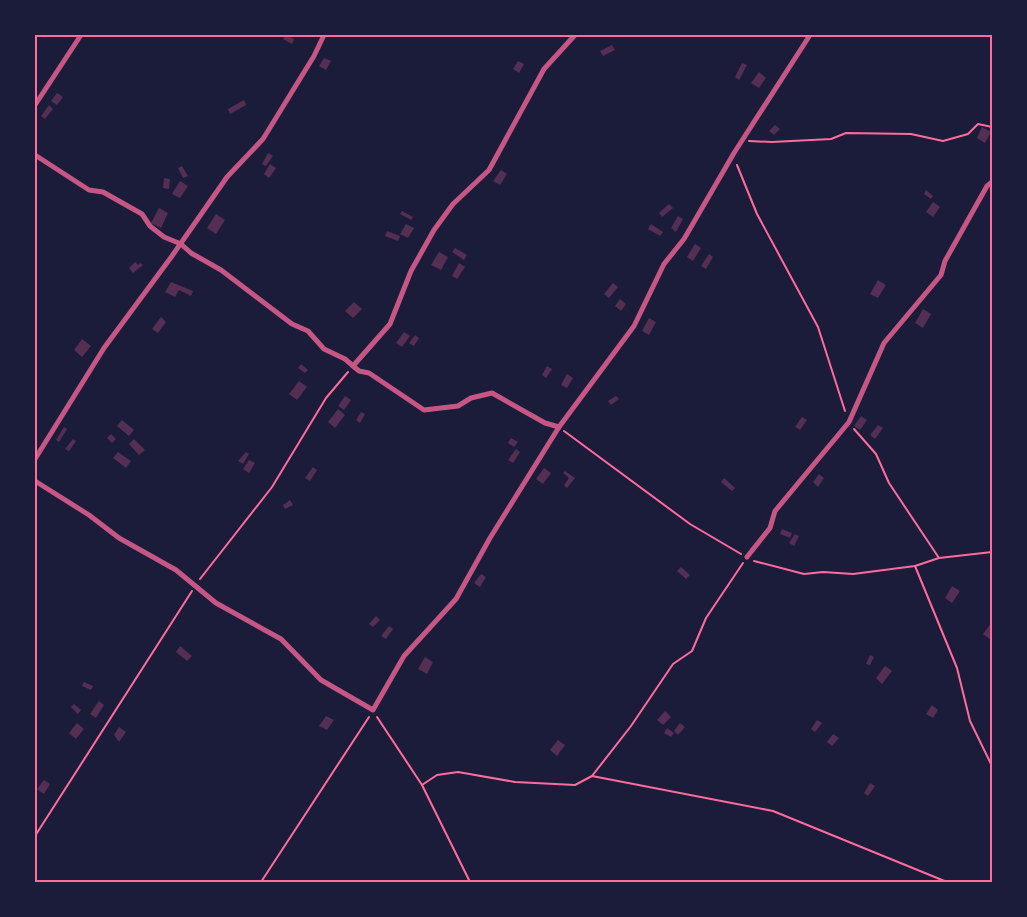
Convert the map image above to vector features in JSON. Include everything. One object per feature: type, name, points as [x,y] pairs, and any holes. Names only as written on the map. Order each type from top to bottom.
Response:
[{"type":"street","points":[[35,105],[81,35]]},
{"type":"street","points":[[35,459],[104,348],[181,244],[227,177],[263,139],[314,56],[324,35]]},
{"type":"street","points":[[353,366],[390,324],[411,271],[434,230],[452,204],[489,170],[544,69],[575,35]]},
{"type":"street","points":[[35,481],[89,515],[119,538],[176,570],[216,603],[281,639],[322,680],[373,710],[404,656],[456,599],[490,538],[559,427],[634,326],[664,264],[684,238],[734,153],[810,35]]},
{"type":"street","points":[[35,154],[90,190],[103,192],[142,214],[150,226],[164,237],[181,244],[191,253],[228,274],[292,324],[308,332],[324,349],[344,359],[359,371],[369,373],[424,410],[458,406],[471,398],[492,393],[545,423],[559,427]]},
{"type":"street","points":[[747,558],[770,528],[775,512],[849,422],[884,343],[941,275],[945,260],[987,186],[992,182]]},
{"type":"path","points":[[742,141],[772,142],[831,138],[846,133],[911,134],[943,141],[968,134],[978,124],[992,127]]},
{"type":"path","points":[[734,153],[738,173],[757,214],[818,327],[849,422],[876,454],[889,483],[939,558]]},
{"type":"path","points":[[35,836],[195,586],[272,487],[326,398],[353,366]]},
{"type":"path","points":[[559,427],[690,524],[760,564],[804,574],[823,572],[853,574],[915,566],[939,558],[992,552]]},
{"type":"path","points":[[422,785],[437,776],[458,772],[515,782],[575,785],[592,776],[631,726],[673,664],[692,651],[706,618],[747,558]]},
{"type":"path","points":[[915,566],[957,668],[970,722],[992,766]]},
{"type":"path","points":[[261,882],[373,710],[422,785],[470,882]]},
{"type":"path","points":[[592,776],[774,811],[947,882]]},
{"type":"building","points":[[286,35],[294,39],[292,44],[283,39]]},
{"type":"building","points":[[612,45],[615,50],[603,56],[600,51]]},
{"type":"building","points":[[324,58],[331,61],[326,70],[319,66]]},
{"type":"building","points":[[518,61],[524,64],[519,73],[513,69]]},
{"type":"building","points":[[742,63],[747,65],[739,80],[735,77]]},
{"type":"building","points":[[759,72],[766,78],[759,88],[751,83]]},
{"type":"building","points":[[57,93],[63,97],[57,105],[51,101]]},
{"type":"building","points":[[244,100],[246,105],[230,114],[228,109]]},
{"type":"building","points":[[49,105],[53,109],[45,119],[41,116]]},
{"type":"building","points":[[775,125],[780,129],[774,135],[769,131]]},
{"type":"building","points":[[982,127],[991,132],[985,143],[977,138]]},
{"type":"building","points":[[268,153],[273,156],[266,166],[262,164]]},
{"type":"building","points":[[270,164],[276,168],[269,178],[264,174]]},
{"type":"building","points":[[182,166],[188,176],[183,178],[178,168]]},
{"type":"building","points":[[501,170],[507,174],[500,185],[493,181]]},
{"type":"building","points":[[164,178],[170,179],[169,189],[163,188]]},
{"type":"building","points":[[180,181],[188,186],[180,198],[172,194]]},
{"type":"building","points":[[926,190],[933,196],[931,199],[924,194]]},
{"type":"building","points":[[933,202],[940,207],[933,217],[926,212]]},
{"type":"building","points":[[669,204],[673,208],[662,217],[659,213]]},
{"type":"building","points":[[159,208],[168,213],[161,228],[151,223]]},
{"type":"building","points":[[402,211],[413,217],[411,220],[400,214]]},
{"type":"building","points":[[216,214],[225,220],[216,234],[207,228]]},
{"type":"building","points":[[678,216],[683,219],[676,232],[671,228]]},
{"type":"building","points":[[406,224],[414,228],[408,238],[400,234]]},
{"type":"building","points":[[651,224],[663,232],[660,236],[648,229]]},
{"type":"building","points":[[387,231],[400,236],[398,241],[385,236]]},
{"type":"building","points":[[695,244],[701,248],[693,261],[687,257]]},
{"type":"building","points":[[455,248],[467,255],[464,260],[452,252]]},
{"type":"building","points":[[439,252],[448,257],[441,270],[431,265]]},
{"type":"building","points":[[709,254],[713,257],[706,269],[701,266]]},
{"type":"building","points":[[135,262],[138,265],[140,263],[143,265],[133,273],[129,268]]},
{"type":"building","points":[[459,263],[465,267],[457,279],[452,276]]},
{"type":"building","points":[[878,280],[886,285],[878,298],[870,294]]},
{"type":"building","points":[[171,282],[193,291],[191,296],[179,290],[175,297],[165,292]]},
{"type":"building","points":[[613,283],[618,287],[609,298],[604,294]]},
{"type":"building","points":[[620,299],[626,304],[621,311],[615,306]]},
{"type":"building","points":[[354,302],[362,309],[353,318],[345,311]]},
{"type":"building","points":[[923,309],[931,314],[923,328],[915,323]]},
{"type":"building","points":[[161,317],[166,322],[158,333],[152,329]]},
{"type":"building","points":[[649,318],[656,322],[649,335],[642,331]]},
{"type":"building","points":[[404,332],[410,336],[402,347],[396,343]]},
{"type":"building","points":[[415,335],[419,338],[414,346],[409,343]]},
{"type":"building","points":[[82,339],[91,346],[82,357],[74,350]]},
{"type":"building","points":[[301,364],[308,370],[305,373],[298,368]]},
{"type":"building","points":[[547,366],[552,369],[546,378],[542,375]]},
{"type":"building","points":[[567,374],[573,378],[567,388],[561,385]]},
{"type":"building","points":[[299,381],[307,387],[297,400],[289,394]]},
{"type":"building","points":[[345,396],[351,400],[344,410],[338,406]]},
{"type":"building","points":[[616,396],[619,399],[611,405],[608,401]]},
{"type":"building","points":[[338,409],[345,415],[335,428],[328,422]]},
{"type":"building","points":[[361,412],[365,414],[360,423],[356,420]]},
{"type":"building","points":[[861,416],[867,420],[860,430],[854,426]]},
{"type":"building","points":[[802,417],[807,420],[800,430],[795,427]]},
{"type":"building","points":[[122,420],[134,430],[129,436],[117,426]]},
{"type":"building","points":[[878,425],[883,428],[875,439],[870,435]]},
{"type":"building","points":[[64,427],[67,429],[59,442],[56,440]]},
{"type":"building","points":[[111,434],[116,439],[112,443],[107,438]]},
{"type":"building","points":[[511,438],[518,442],[514,447],[508,443]]},
{"type":"building","points":[[73,439],[76,441],[69,451],[65,449]]},
{"type":"building","points":[[134,439],[145,450],[139,455],[129,444]]},
{"type":"building","points":[[516,449],[520,452],[513,463],[508,460]]},
{"type":"building","points":[[118,452],[131,461],[126,468],[113,458]]},
{"type":"building","points":[[246,452],[249,454],[243,464],[238,461]]},
{"type":"building","points":[[249,460],[255,463],[249,473],[243,469]]},
{"type":"building","points":[[313,467],[317,470],[310,481],[305,478]]},
{"type":"building","points":[[544,468],[551,473],[543,484],[536,479]]},
{"type":"building","points":[[565,471],[575,478],[567,488],[564,485],[569,478],[563,473]]},
{"type":"building","points":[[819,474],[824,478],[818,487],[813,482]]},
{"type":"building","points":[[724,478],[735,488],[732,491],[721,482]]},
{"type":"building","points":[[290,500],[293,505],[285,509],[283,505]]},
{"type":"building","points":[[782,529],[792,533],[790,538],[780,534]]},
{"type":"building","points":[[795,534],[799,536],[794,546],[789,543]]},
{"type":"building","points":[[681,567],[690,575],[686,579],[677,571]]},
{"type":"building","points":[[481,574],[486,577],[480,587],[474,583]]},
{"type":"building","points":[[952,586],[960,591],[952,603],[945,598]]},
{"type":"building","points":[[376,616],[380,620],[373,627],[369,624]]},
{"type":"building","points":[[992,622],[992,639],[991,640],[983,634]]},
{"type":"building","points":[[389,626],[393,629],[386,639],[381,636]]},
{"type":"building","points":[[180,646],[192,656],[187,661],[176,652]]},
{"type":"building","points":[[870,655],[874,657],[870,665],[866,664]]},
{"type":"building","points":[[425,657],[433,662],[427,674],[418,669]]},
{"type":"building","points":[[885,666],[892,671],[882,684],[876,678]]},
{"type":"building","points":[[84,682],[93,686],[91,690],[82,686]]},
{"type":"building","points":[[99,701],[104,705],[96,718],[90,714]]},
{"type":"building","points":[[74,704],[81,710],[78,714],[71,707]]},
{"type":"building","points":[[932,705],[938,710],[933,718],[926,714]]},
{"type":"building","points":[[665,711],[671,717],[663,725],[657,720]]},
{"type":"building","points":[[326,716],[334,720],[327,730],[319,726]]},
{"type":"building","points":[[817,720],[822,723],[815,732],[811,729]]},
{"type":"building","points":[[77,723],[84,729],[76,739],[69,733]]},
{"type":"building","points":[[680,723],[685,727],[678,735],[674,731]]},
{"type":"building","points":[[119,727],[126,732],[119,742],[114,735]]},
{"type":"building","points":[[667,728],[674,733],[671,737],[664,733]]},
{"type":"building","points":[[833,734],[839,738],[832,746],[827,742]]},
{"type":"building","points":[[558,740],[565,745],[557,756],[550,750]]},
{"type":"building","points":[[44,780],[50,784],[44,794],[37,789]]},
{"type":"building","points":[[870,783],[875,786],[868,796],[864,793]]}]
